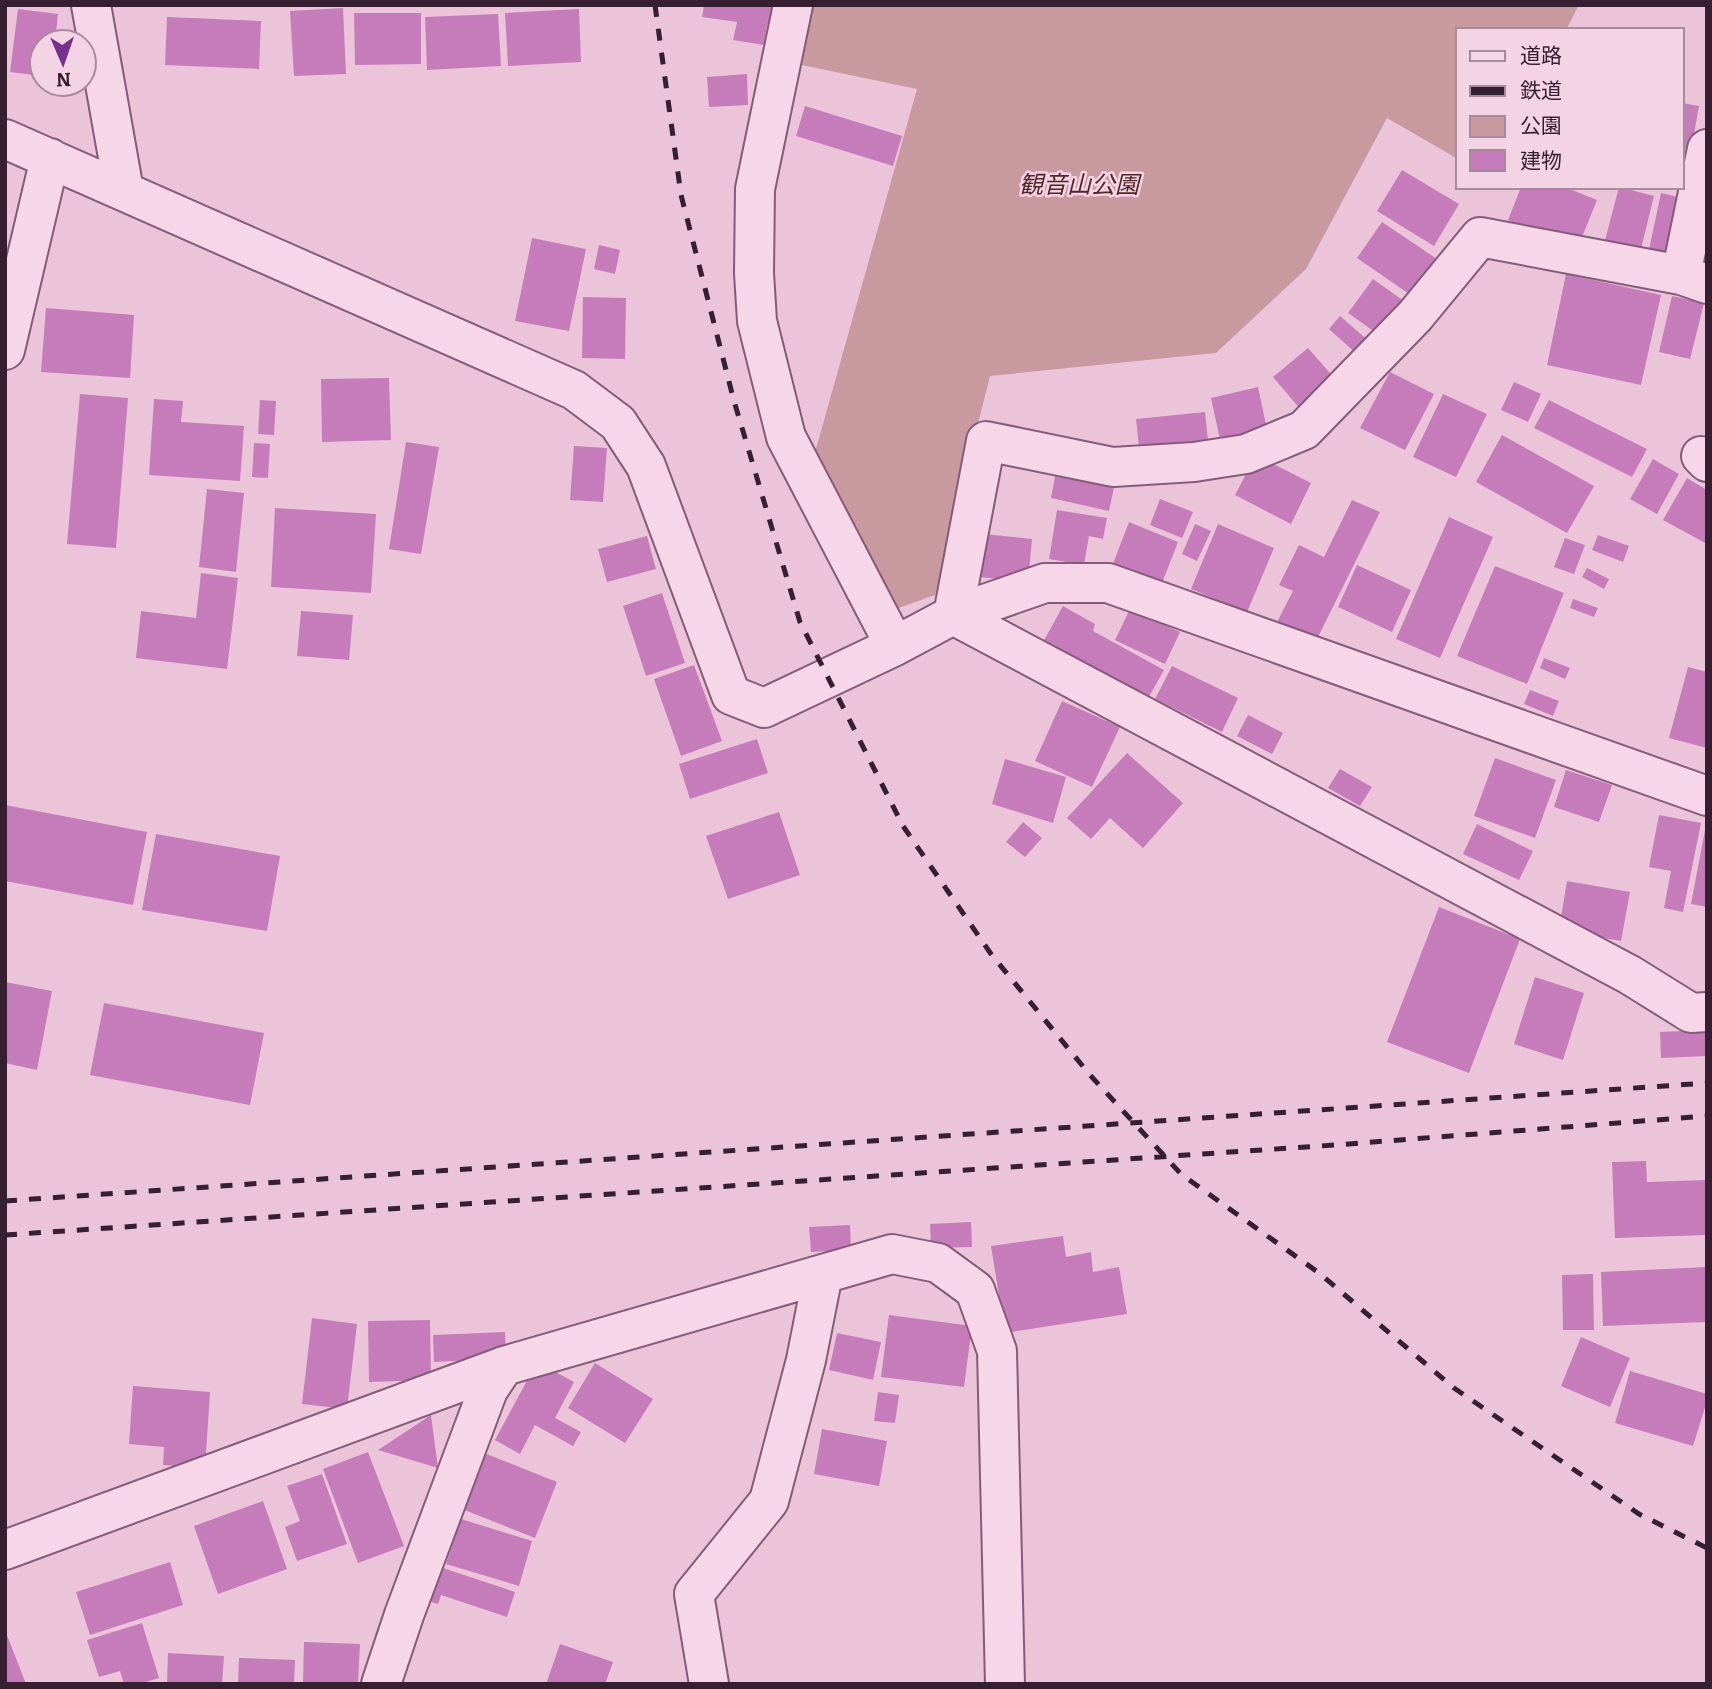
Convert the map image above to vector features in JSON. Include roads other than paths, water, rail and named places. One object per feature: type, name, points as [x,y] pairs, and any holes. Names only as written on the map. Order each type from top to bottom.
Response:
[{"type":"street","points":[[91,5],[124,191]]},
{"type":"street","points":[[793,5],[755,189],[754,273],[757,321],[786,437],[895,646]]},
{"type":"street","points":[[5,139],[574,390],[618,423],[646,466],[731,695],[764,708],[895,646],[953,615],[1045,583],[1108,583],[1707,796]]},
{"type":"street","points":[[953,615],[986,441],[1113,467],[1194,462],[1246,454],[1304,430],[1415,316],[1480,237],[1694,279],[1707,149]]},
{"type":"street","points":[[5,350],[50,158]]},
{"type":"street","points":[[953,615],[1618,969],[1691,1013],[1707,1012]]},
{"type":"street","points":[[5,1550],[504,1366],[892,1254],[938,1263],[975,1290],[997,1351],[1005,1684]]},
{"type":"street","points":[[709,1684],[694,1594],[769,1501],[806,1360],[823,1273]]},
{"type":"street","points":[[381,1684],[488,1390],[504,1366]]},
{"type":"railway","points":[[655,5],[681,195],[734,401],[800,622],[903,826],[991,954],[1090,1075],[1181,1174],[1319,1273],[1454,1388],[1639,1514],[1707,1548]]},
{"type":"railway","points":[[5,1201],[1707,1083]]},
{"type":"railway","points":[[5,1235],[1335,1145],[1707,1116]]},
{"type":"park label","name":"観音山公園","points":[[1079,185]]}]
